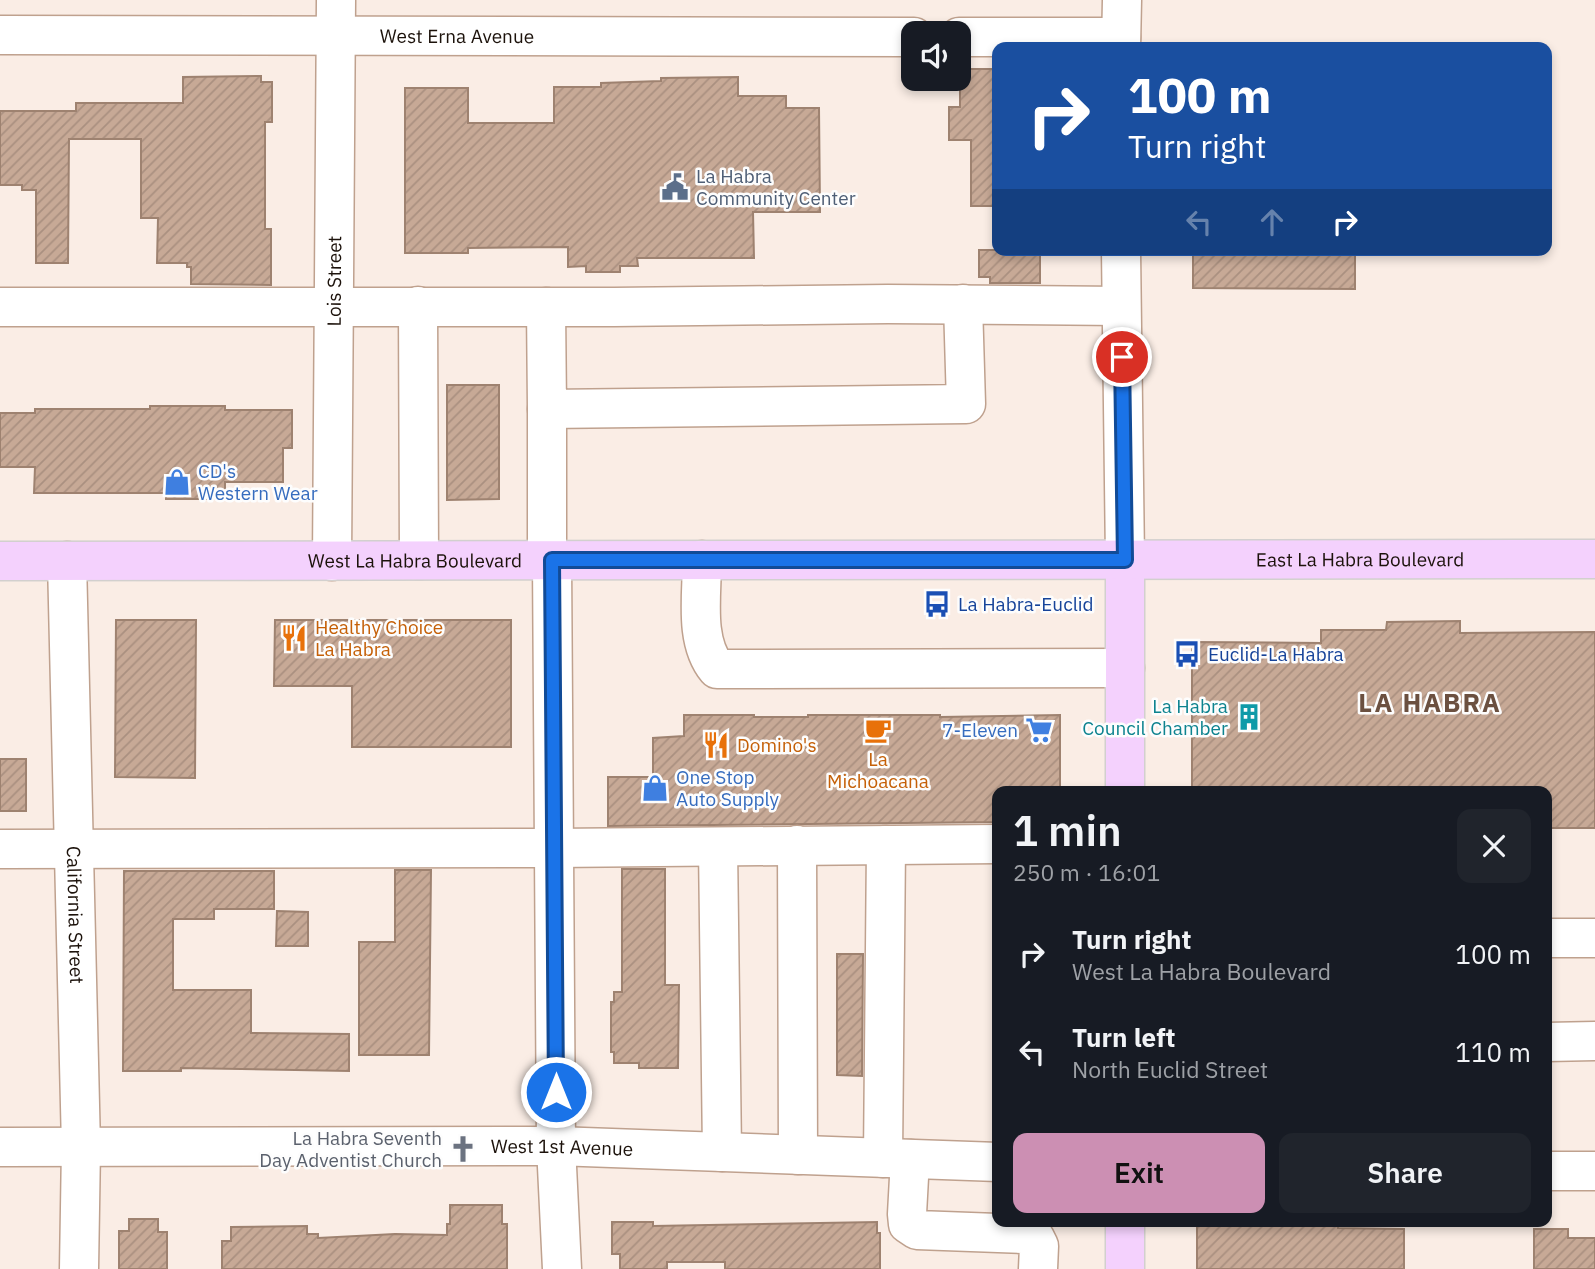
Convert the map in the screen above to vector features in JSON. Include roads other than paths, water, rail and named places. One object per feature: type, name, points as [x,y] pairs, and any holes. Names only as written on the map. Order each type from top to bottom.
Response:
[{"type":"main road","name":"East La Habra Boulevard","points":[[1125,560],[1595,559]]},
{"type":"main road","name":"West La Habra Boulevard","points":[[0,561],[1125,560]]},
{"type":"main road","points":[[1125,560],[1125,786]]},
{"type":"main road","points":[[1125,1227],[1125,1269]]},
{"type":"street","name":"West Erna Avenue","points":[[0,35],[336,18],[901,37]]},
{"type":"street","name":"Lois Street","points":[[332,561],[336,18]]},
{"type":"street","points":[[971,36],[1121,28]]},
{"type":"street","points":[[1121,256],[1125,560]]},
{"type":"street","points":[[0,307],[963,304],[1121,306]]},
{"type":"street","points":[[547,409],[966,404],[963,304]]},
{"type":"street","points":[[418,306],[419,560]]},
{"type":"street","points":[[546,307],[556,1146],[562,1269]]},
{"type":"street","points":[[702,560],[702,641],[708,657],[717,669],[1125,668]]},
{"type":"street","name":"California Street","points":[[66,561],[81,1147],[79,1269]]},
{"type":"street","points":[[0,849],[992,844]]},
{"type":"street","points":[[797,845],[797,1155]]},
{"type":"street","points":[[886,845],[896,1158],[908,1224],[917,1230],[1022,1234],[1037,1254]]},
{"type":"street","points":[[718,846],[722,1152]]},
{"type":"street","points":[[1552,937],[1595,937]]},
{"type":"street","points":[[1552,1041],[1595,1041]]},
{"type":"street","name":"West 1st Avenue","points":[[0,1147],[556,1146],[992,1162]]},
{"type":"street","points":[[1552,1171],[1595,1171]]},
{"type":"place","name":"La Habra Community Center","points":[[675,187]]},
{"type":"place","name":"CD's Western Wear","points":[[177,482]]},
{"type":"place","name":"La Habra-Euclid","points":[[937,604]]},
{"type":"place","name":"Healthy Choice La Habra","points":[[294,638]]},
{"type":"place","name":"Euclid-La Habra","points":[[1187,654]]},
{"type":"place","name":"La Habra Council Chamber","points":[[1249,717]]},
{"type":"place","name":"La Michoacana","points":[[878,730]]},
{"type":"place","name":"7-Eleven","points":[[1039,730]]},
{"type":"place","name":"Domino's","points":[[716,745]]},
{"type":"place","name":"One Stop Auto Supply","points":[[655,788]]},
{"type":"place","name":"La Habra Seventh Day Adventist Church","points":[[463,1149]]},
{"type":"district","name":"LA HABRA","points":[[1430,703]]}]
